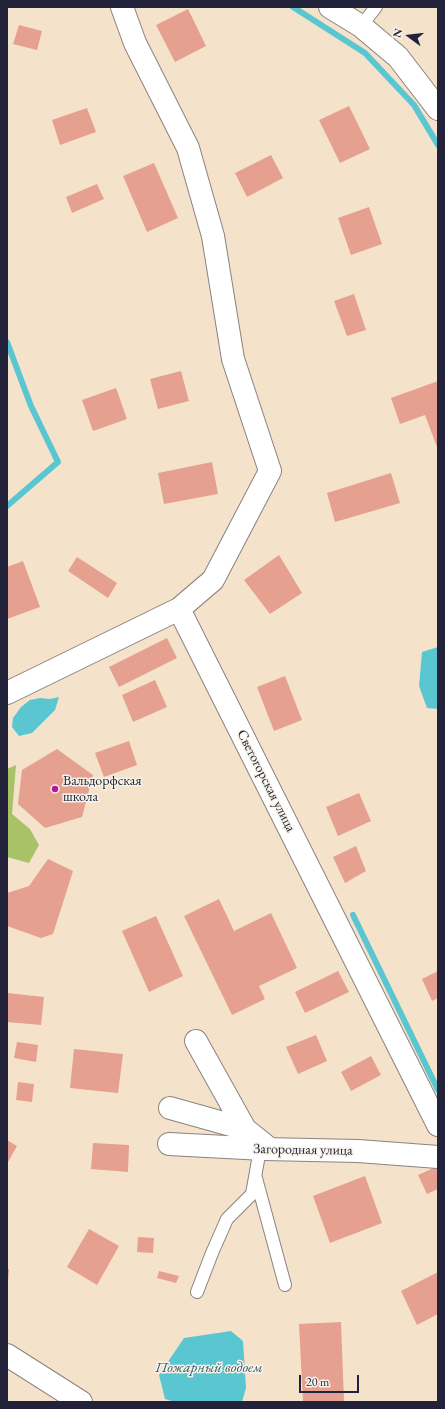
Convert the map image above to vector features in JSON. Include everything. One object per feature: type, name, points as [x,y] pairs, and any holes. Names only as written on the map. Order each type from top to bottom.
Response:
[{"type":"street","points":[[7,693],[179,609],[213,580],[270,471],[233,359],[213,236],[188,148],[135,43],[122,7]]},
{"type":"street","points":[[330,7],[361,26],[398,57],[438,109]]},
{"type":"street","name":"Светогорская улица","points":[[179,609],[438,1125]]},
{"type":"street","points":[[196,1041],[245,1129],[265,1149]]},
{"type":"street","points":[[170,1108],[245,1129]]},
{"type":"street","name":"Загородная улица","points":[[168,1144],[265,1149],[358,1151],[438,1157]]},
{"type":"street","points":[[7,1355],[81,1402]]},
{"type":"lane","points":[[361,26],[376,7]]},
{"type":"lane","points":[[197,1292],[212,1253],[228,1219],[252,1194],[255,1175],[265,1149]]},
{"type":"lane","points":[[255,1175],[285,1285]]},
{"type":"green space","points":[[16,765],[12,814],[30,829],[39,845],[29,863],[7,857],[7,769]]},
{"type":"water","points":[[438,647],[438,709],[427,708],[419,686],[422,652]]},
{"type":"water","points":[[59,697],[55,710],[32,733],[19,736],[12,727],[13,718],[21,707],[30,700]]},
{"type":"water","name":"Пожарный водоем","points":[[231,1331],[243,1341],[246,1388],[242,1402],[175,1402],[165,1399],[159,1375],[184,1338]]},
{"type":"building","points":[[188,9],[206,46],[175,62],[156,25]]},
{"type":"building","points":[[19,25],[42,31],[37,50],[13,44]]},
{"type":"building","points":[[349,106],[370,149],[340,163],[319,120]]},
{"type":"building","points":[[87,108],[96,132],[60,145],[52,120]]},
{"type":"building","points":[[271,155],[283,178],[247,197],[235,173]]},
{"type":"building","points":[[154,163],[178,218],[147,232],[123,176]]},
{"type":"building","points":[[97,184],[104,199],[72,213],[66,197]]},
{"type":"building","points":[[369,207],[382,244],[351,255],[338,218]]},
{"type":"building","points":[[354,294],[366,330],[347,336],[334,301]]},
{"type":"building","points":[[181,371],[189,401],[158,409],[150,379]]},
{"type":"building","points":[[438,381],[438,450],[425,415],[400,424],[391,398]]},
{"type":"building","points":[[116,388],[127,419],[93,431],[82,400]]},
{"type":"building","points":[[212,462],[218,494],[164,504],[158,473]]},
{"type":"building","points":[[391,473],[400,503],[335,522],[327,493]]},
{"type":"building","points":[[279,555],[302,593],[270,614],[244,580]]},
{"type":"building","points":[[77,557],[117,583],[108,598],[68,571]]},
{"type":"building","points":[[23,561],[40,607],[7,619],[7,567]]},
{"type":"building","points":[[167,638],[177,658],[119,687],[109,667]]},
{"type":"building","points":[[285,676],[302,720],[274,731],[257,687]]},
{"type":"building","points":[[155,680],[167,707],[133,722],[122,695]]},
{"type":"building","points":[[129,741],[137,765],[104,777],[95,753]]},
{"type":"building","name":"Вальдорфская школа","points":[[57,749],[93,775],[82,817],[45,828],[18,804],[22,770]]},
{"type":"building","points":[[359,793],[371,821],[338,836],[326,807]]},
{"type":"building","points":[[356,846],[366,871],[345,883],[333,857]]},
{"type":"building","points":[[48,859],[73,871],[53,934],[41,938],[7,926],[7,893],[29,886]]},
{"type":"building","points":[[219,899],[234,931],[271,913],[297,968],[259,986],[265,999],[232,1015],[184,916]]},
{"type":"building","points":[[156,916],[183,976],[149,992],[122,931]]},
{"type":"building","points":[[338,971],[349,992],[305,1013],[295,992]]},
{"type":"building","points":[[438,971],[438,998],[432,1001],[422,979]]},
{"type":"building","points":[[7,993],[44,997],[41,1025],[7,1022]]},
{"type":"building","points":[[316,1035],[327,1061],[298,1074],[286,1047]]},
{"type":"building","points":[[17,1042],[38,1045],[36,1062],[14,1058]]},
{"type":"building","points":[[74,1049],[123,1054],[118,1093],[70,1088]]},
{"type":"building","points":[[371,1056],[381,1075],[351,1091],[341,1072]]},
{"type":"building","points":[[18,1082],[34,1084],[32,1102],[16,1100]]},
{"type":"building","points":[[7,1140],[17,1146],[7,1164]]},
{"type":"building","points":[[93,1143],[129,1145],[128,1172],[91,1169]]},
{"type":"building","points":[[438,1166],[438,1189],[427,1194],[418,1175]]},
{"type":"building","points":[[365,1176],[382,1223],[330,1243],[313,1196]]},
{"type":"building","points":[[89,1229],[119,1246],[97,1285],[67,1267]]},
{"type":"building","points":[[138,1237],[154,1238],[153,1253],[137,1252]]},
{"type":"building","points":[[7,1269],[9,1269],[8,1282],[7,1282]]},
{"type":"building","points":[[159,1271],[179,1276],[176,1283],[157,1278]]},
{"type":"building","points":[[438,1272],[438,1314],[417,1325],[401,1291]]},
{"type":"building","points":[[341,1322],[344,1401],[303,1402],[299,1324]]},
{"type":"waterway","points":[[293,7],[365,53],[414,105],[438,145]]},
{"type":"waterway","points":[[7,342],[31,406],[58,462],[7,506]]},
{"type":"waterway","points":[[353,915],[438,1090]]},
{"type":"place","name":"Вальдорфская школа","points":[[55,789]]}]
